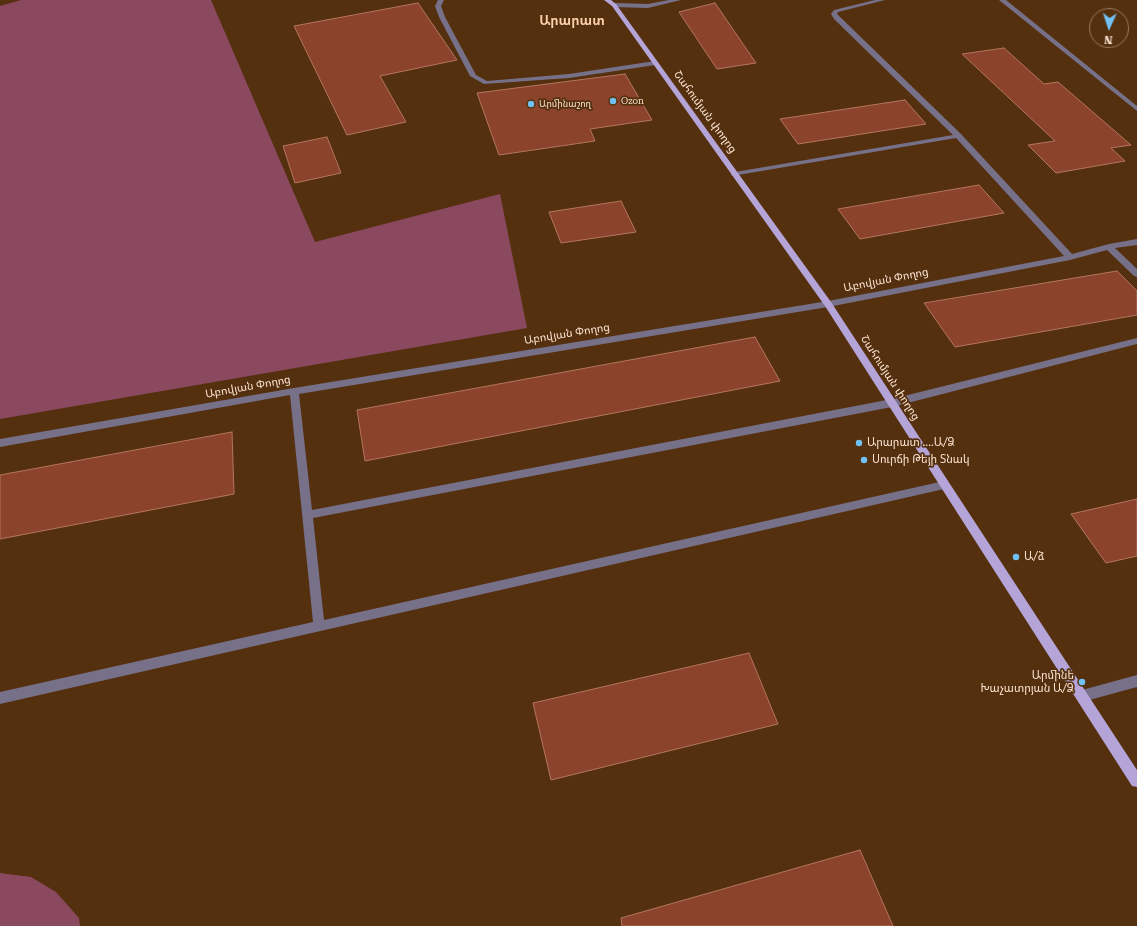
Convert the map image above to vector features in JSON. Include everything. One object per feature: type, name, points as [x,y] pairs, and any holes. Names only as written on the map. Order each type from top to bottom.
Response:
[{"type":"main road","name":"Շահումյան փողոց","points":[[614,2],[655,63],[828,304],[944,486],[1137,781]]},
{"type":"street","points":[[441,0],[438,6],[442,18],[473,76],[486,83],[569,76],[655,63]]},
{"type":"street","points":[[614,2],[648,6],[678,0]]},
{"type":"street","points":[[882,0],[836,11],[834,14],[836,18],[958,136],[1070,257]]},
{"type":"street","points":[[1002,0],[1137,109]]},
{"type":"street","points":[[735,174],[958,136]]},
{"type":"street","name":"Աբովյան Փողոց","points":[[0,443],[294,391],[828,304],[1070,257],[1109,247],[1137,242]]},
{"type":"street","points":[[1109,247],[1137,274]]},
{"type":"street","points":[[307,515],[892,403],[1137,341]]},
{"type":"street","points":[[294,391],[319,626]]},
{"type":"street","points":[[0,698],[944,486]]},
{"type":"street","points":[[1082,696],[1137,681]]},
{"type":"shaded area","points":[[21,0],[211,0],[315,242],[500,194],[527,328],[0,419],[0,6]]},
{"type":"shaded area","points":[[0,873],[31,877],[56,892],[79,918],[80,926],[0,926]]},
{"type":"building","points":[[418,3],[457,60],[380,76],[406,122],[347,135],[294,26]]},
{"type":"building","points":[[715,3],[756,63],[717,69],[679,12]]},
{"type":"building","points":[[1004,48],[1044,84],[1058,82],[1131,145],[1111,148],[1125,161],[1056,173],[1028,145],[1055,141],[962,54]]},
{"type":"building","points":[[625,74],[652,120],[590,129],[595,141],[499,155],[477,93]]},
{"type":"building","points":[[905,100],[926,124],[798,144],[780,119]]},
{"type":"building","points":[[327,137],[341,173],[295,183],[283,146]]},
{"type":"building","points":[[979,185],[1004,213],[860,239],[838,209]]},
{"type":"building","points":[[621,201],[636,232],[561,243],[549,212]]},
{"type":"building","points":[[1117,271],[1137,291],[1137,315],[955,347],[924,303]]},
{"type":"building","points":[[755,337],[780,381],[365,461],[357,410]]},
{"type":"building","points":[[232,432],[234,494],[0,539],[0,475]]},
{"type":"building","points":[[1137,499],[1137,556],[1106,563],[1071,514]]},
{"type":"building","points":[[749,653],[778,724],[551,780],[533,703]]},
{"type":"building","points":[[860,850],[893,926],[622,926],[621,918]]},
{"type":"place","name":"Ozon","points":[[613,101]]},
{"type":"place","name":"Արմինաշող","points":[[531,104]]},
{"type":"place","name":"Արարատ ....Ա/Ձ","points":[[859,443]]},
{"type":"place","name":"Սուրճի Թեյի Տնակ","points":[[864,460]]},
{"type":"place","name":"Ա/ձ","points":[[1016,557]]},
{"type":"place","name":"Արմինե Խաչատրյան Ա/Ձ","points":[[1082,682]]},
{"type":"district","name":"Արարատ","points":[[572,21]]}]
